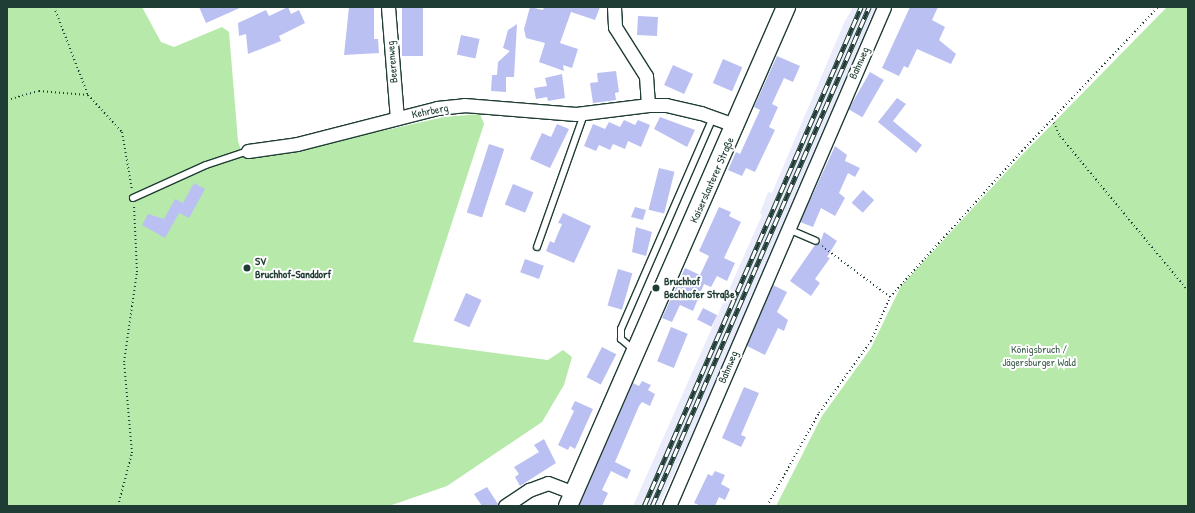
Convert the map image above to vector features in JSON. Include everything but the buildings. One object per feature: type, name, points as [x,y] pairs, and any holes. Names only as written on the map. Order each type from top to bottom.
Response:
[{"type":"main road","name":"Kaiserslauterer Straße","points":[[571,500],[736,126],[786,7]]},
{"type":"street","name":"Beerenweg","points":[[388,7],[397,118]]},
{"type":"street","points":[[614,7],[615,27],[646,76],[648,105]]},
{"type":"street","name":"Bahnweg","points":[[669,506],[787,228],[884,7]]},
{"type":"street","name":"Kehrberg","points":[[248,152],[297,144],[437,108],[464,105],[584,114],[648,105],[681,108],[713,117],[736,126]]},
{"type":"street","points":[[505,506],[529,490],[548,483],[571,500]]},
{"type":"lane","points":[[537,247],[584,114]]},
{"type":"lane","points":[[636,352],[621,339],[621,329],[713,117]]},
{"type":"lane","name":"Kehrberg","points":[[133,198],[206,165],[248,152]]},
{"type":"lane","points":[[787,228],[816,241]]},
{"type":"path","points":[[54,7],[88,94],[122,132],[133,198],[137,272],[124,362],[132,453],[118,506]]},
{"type":"path","points":[[767,506],[819,412],[870,341],[890,297],[1052,119],[1158,7]]},
{"type":"path","points":[[7,100],[40,91],[88,94]]},
{"type":"path","points":[[1052,119],[1060,136],[1188,291]]},
{"type":"path","points":[[816,241],[890,297]]},
{"type":"shaded area","points":[[853,7],[876,7],[866,30],[867,35],[859,47],[696,426],[659,506],[633,506],[762,215],[760,213],[768,192],[772,193],[844,23]]},
{"type":"green space","points":[[7,7],[142,7],[161,42],[174,47],[222,27],[229,32],[238,141],[243,156],[293,151],[444,117],[480,114],[484,124],[413,342],[548,360],[563,350],[572,357],[564,385],[542,422],[447,486],[389,506],[7,506]]},
{"type":"green space","name":"Königsbruch / Jägersburger Wald","points":[[1167,7],[1188,7],[1188,506],[776,506],[822,416],[871,348],[901,286],[1021,156]]},
{"type":"railway","points":[[644,506],[861,7]]},
{"type":"railway","points":[[652,506],[869,7]]},
{"type":"place","name":"SV Bruchhof-Sanddorf","points":[[247,268]]},
{"type":"place","name":"Bruchhof Bechhofer Straße","points":[[656,288]]}]
